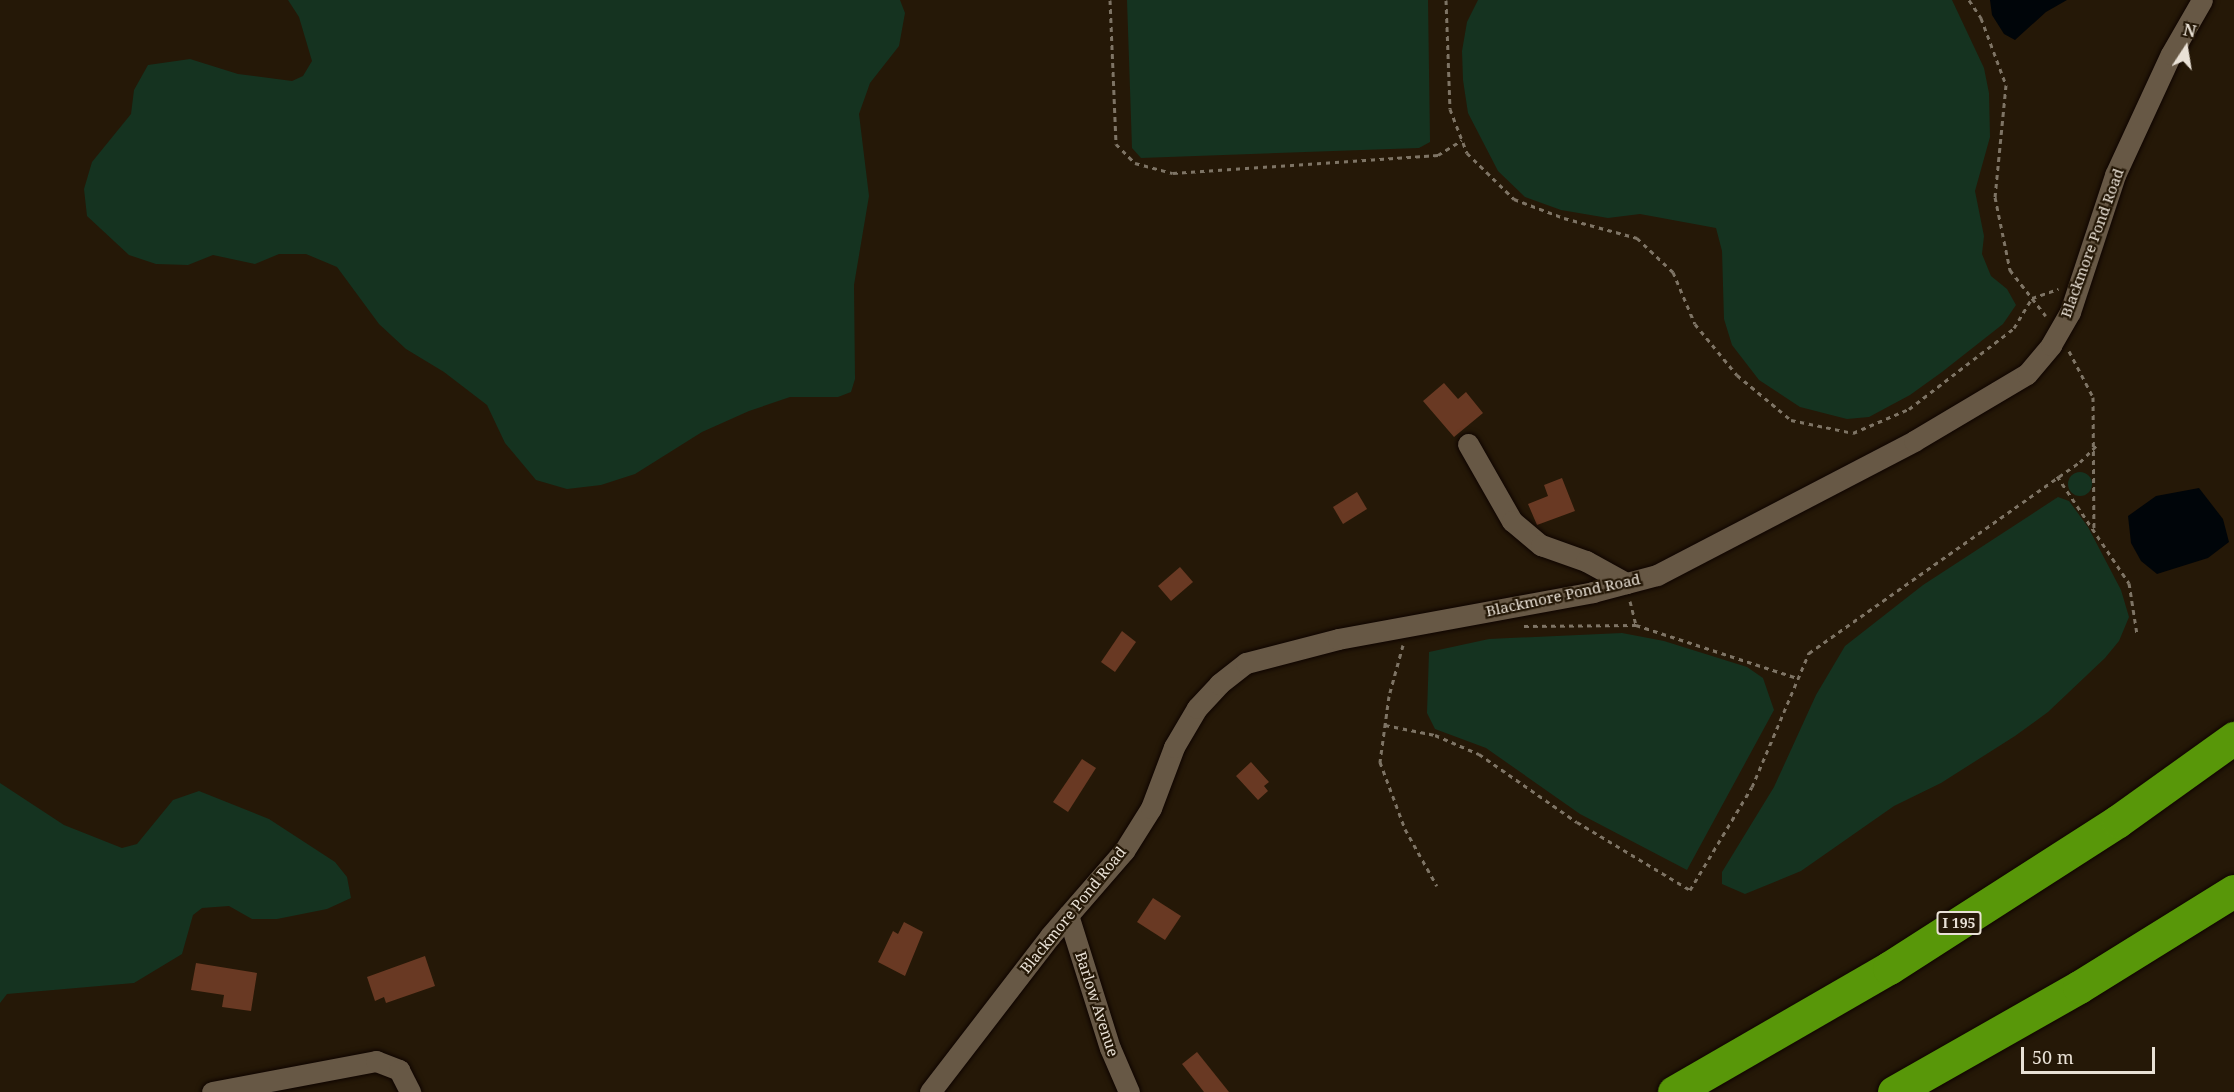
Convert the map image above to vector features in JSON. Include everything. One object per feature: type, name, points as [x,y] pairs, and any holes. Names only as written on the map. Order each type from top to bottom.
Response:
[{"type":"highway","name":"I 195","points":[[1674,1092],[1889,968],[2118,821],[2234,738]]},
{"type":"highway","points":[[1894,1092],[2079,987],[2234,891]]},
{"type":"street","name":"Blackmore Pond Road","points":[[930,1092],[1068,915],[1124,851],[1150,808],[1174,747],[1197,708],[1226,678],[1246,663],[1409,626],[1657,575],[1990,399],[2027,375],[2057,334],[2080,281],[2133,132],[2202,0]]},
{"type":"street","points":[[1467,444],[1512,521],[1541,545],[1586,561],[1626,583]]},
{"type":"street","name":"Barlow Avenue","points":[[1068,915],[1110,1048],[1129,1092]]},
{"type":"street","points":[[213,1092],[376,1061],[399,1070],[410,1092]]},
{"type":"path","points":[[1110,0],[1116,144],[1135,163],[1173,173],[1438,156],[1462,140]]},
{"type":"path","points":[[1446,0],[1450,109],[1467,153],[1514,199],[1564,218],[1637,238],[1673,272],[1695,324],[1737,375],[1791,420],[1853,433],[1909,409],[2014,328],[2032,298],[2080,281]]},
{"type":"path","points":[[1969,0],[1981,18],[2006,85],[1995,197],[2010,270],[2077,362],[2093,397],[2096,446],[2094,530]]},
{"type":"path","points":[[1385,725],[1434,735],[1479,754],[1576,822],[1690,890],[1752,787],[1809,653],[2096,446]]},
{"type":"path","points":[[2057,476],[2129,583],[2137,633]]},
{"type":"path","points":[[1626,583],[1636,625]]},
{"type":"path","points":[[1515,626],[1636,625],[1798,679]]},
{"type":"path","points":[[1409,626],[1389,696],[1380,762],[1405,829],[1437,886]]},
{"type":"green space","points":[[288,0],[900,0],[905,13],[899,46],[870,83],[859,114],[869,196],[854,285],[855,379],[851,392],[838,397],[790,397],[749,411],[702,432],[635,474],[601,485],[567,489],[536,480],[505,443],[487,405],[444,372],[406,349],[379,324],[337,267],[306,254],[279,254],[255,264],[213,255],[188,265],[156,264],[129,255],[87,216],[84,189],[92,162],[131,114],[134,90],[148,65],[190,59],[238,74],[292,81],[303,76],[312,61],[299,17]]},
{"type":"green space","points":[[1127,0],[1428,0],[1430,142],[1419,148],[1141,158],[1132,148]]},
{"type":"green space","points":[[1478,0],[1952,0],[1984,68],[1989,93],[1990,137],[1975,191],[1984,236],[1982,254],[1991,276],[2007,289],[2016,305],[2003,324],[1942,372],[1910,395],[1869,417],[1847,419],[1800,407],[1759,380],[1732,345],[1724,319],[1722,251],[1716,228],[1640,214],[1608,218],[1561,210],[1525,197],[1498,171],[1468,113],[1463,80],[1462,51],[1467,22]]},
{"type":"green space","points":[[2080,472],[2085,473],[2091,479],[2091,489],[2085,495],[2080,496],[2075,495],[2069,489],[2068,484],[2069,479],[2075,473]]},
{"type":"green space","points":[[2058,497],[2069,501],[2088,527],[2121,590],[2129,617],[2119,641],[2105,658],[2048,712],[2015,736],[1941,783],[1894,806],[1801,871],[1745,894],[1722,884],[1722,872],[1774,787],[1816,695],[1845,646],[1923,585]]},
{"type":"green space","points":[[1622,633],[1664,641],[1747,667],[1763,678],[1774,710],[1687,870],[1580,814],[1486,748],[1435,729],[1427,713],[1429,652],[1489,639]]},
{"type":"green space","points":[[0,783],[64,825],[122,848],[137,844],[173,800],[199,791],[269,819],[335,862],[347,877],[351,898],[327,909],[277,919],[252,919],[229,906],[202,908],[193,915],[182,954],[134,983],[7,994],[0,1003]]},
{"type":"shaded area","points":[[1990,0],[2067,0],[2046,12],[2015,40],[2004,34],[1992,15]]},
{"type":"shaded area","points":[[2199,488],[2223,519],[2229,542],[2208,558],[2157,574],[2141,561],[2131,543],[2128,516],[2156,496]]},
{"type":"building","points":[[1444,383],[1458,399],[1466,392],[1483,413],[1454,437],[1423,401]]},
{"type":"building","points":[[1562,478],[1575,511],[1537,525],[1528,504],[1548,496],[1544,485]]},
{"type":"building","points":[[1357,492],[1367,509],[1343,524],[1333,507]]},
{"type":"building","points":[[1180,567],[1193,582],[1171,601],[1158,586]]},
{"type":"building","points":[[1122,631],[1136,642],[1115,672],[1101,662]]},
{"type":"building","points":[[1082,759],[1096,768],[1068,812],[1053,802]]},
{"type":"building","points":[[1251,762],[1269,782],[1264,786],[1268,791],[1258,800],[1236,776]]},
{"type":"building","points":[[1153,898],[1181,916],[1165,940],[1137,922]]},
{"type":"building","points":[[904,922],[923,932],[905,976],[878,962],[893,931],[898,934]]},
{"type":"building","points":[[425,956],[435,986],[386,1003],[384,997],[375,1001],[367,977]]},
{"type":"building","points":[[196,963],[257,973],[251,1011],[222,1007],[224,995],[191,990]]},
{"type":"building","points":[[1197,1052],[1229,1092],[1204,1092],[1182,1064]]}]
